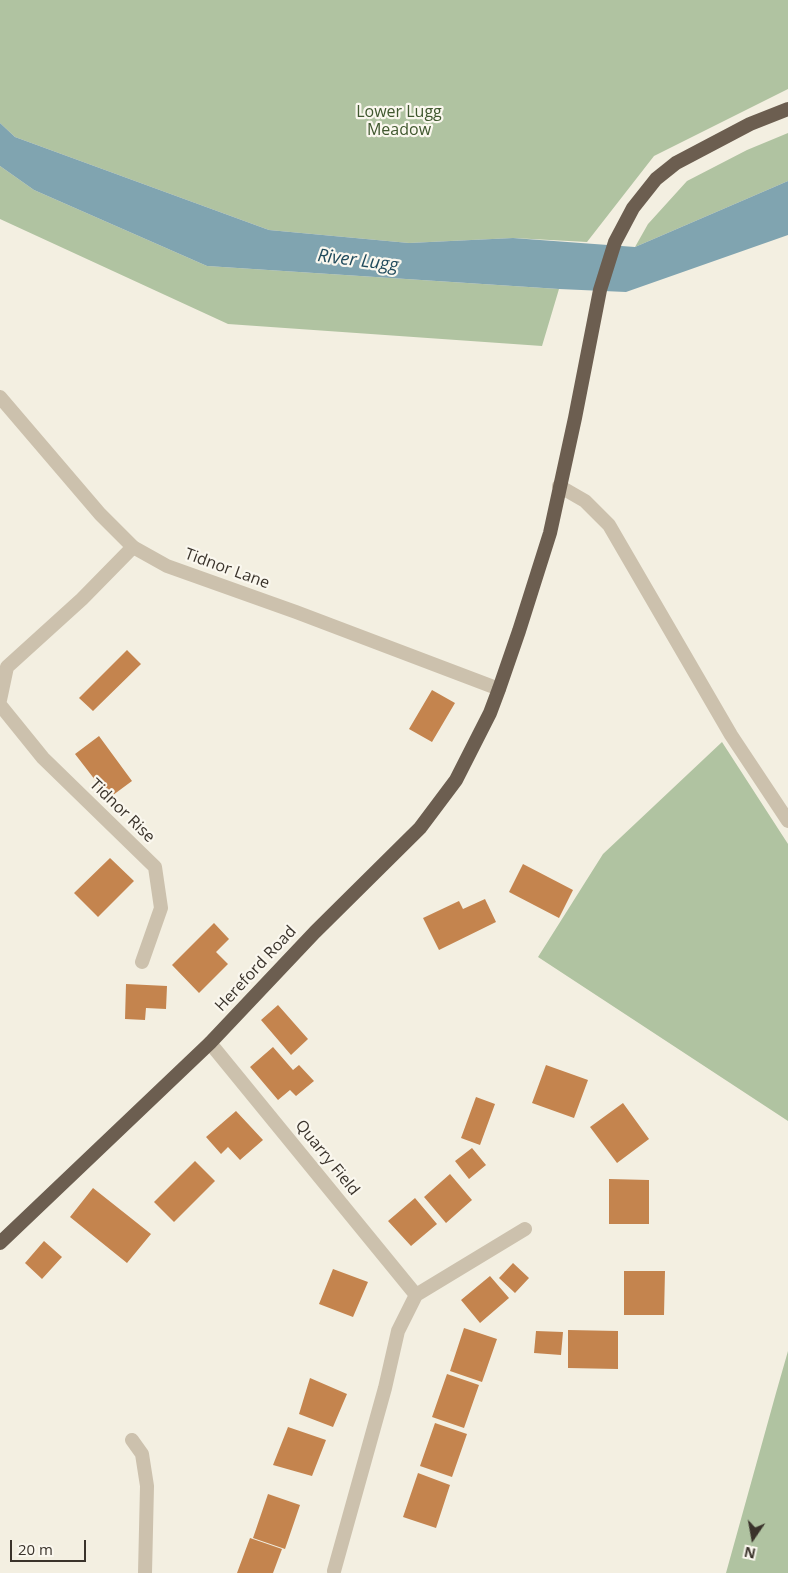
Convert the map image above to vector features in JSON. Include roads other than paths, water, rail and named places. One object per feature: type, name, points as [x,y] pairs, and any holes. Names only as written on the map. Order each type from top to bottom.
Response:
[{"type":"highway","name":"Hereford Road","points":[[0,1242],[210,1043],[314,932],[420,828],[456,780],[490,713],[499,690],[550,533],[600,290],[615,242],[633,208],[656,179],[676,163],[750,124],[788,109]]},
{"type":"street","name":"Tidnor Lane","points":[[0,396],[100,514],[133,547],[167,566],[296,612],[499,690]]},
{"type":"street","points":[[559,486],[586,501],[609,525],[731,735],[788,821]]},
{"type":"street","points":[[0,700],[7,667],[82,599],[133,547]]},
{"type":"street","name":"Tidnor Rise","points":[[0,705],[42,758],[155,867],[161,908],[142,962]]},
{"type":"street","name":"Quarry Field","points":[[210,1043],[416,1295]]},
{"type":"street","points":[[334,1571],[386,1388],[398,1331],[416,1295],[525,1229]]},
{"type":"street","points":[[132,1440],[142,1454],[147,1486],[145,1573]]},
{"type":"water","name":"River Lugg","points":[[0,123],[15,137],[269,230],[409,243],[513,238],[635,247],[788,181],[788,235],[626,292],[207,266],[34,190],[0,166]]},
{"type":"park label","name":"Lower Lugg Meadow","points":[[399,121]]}]
